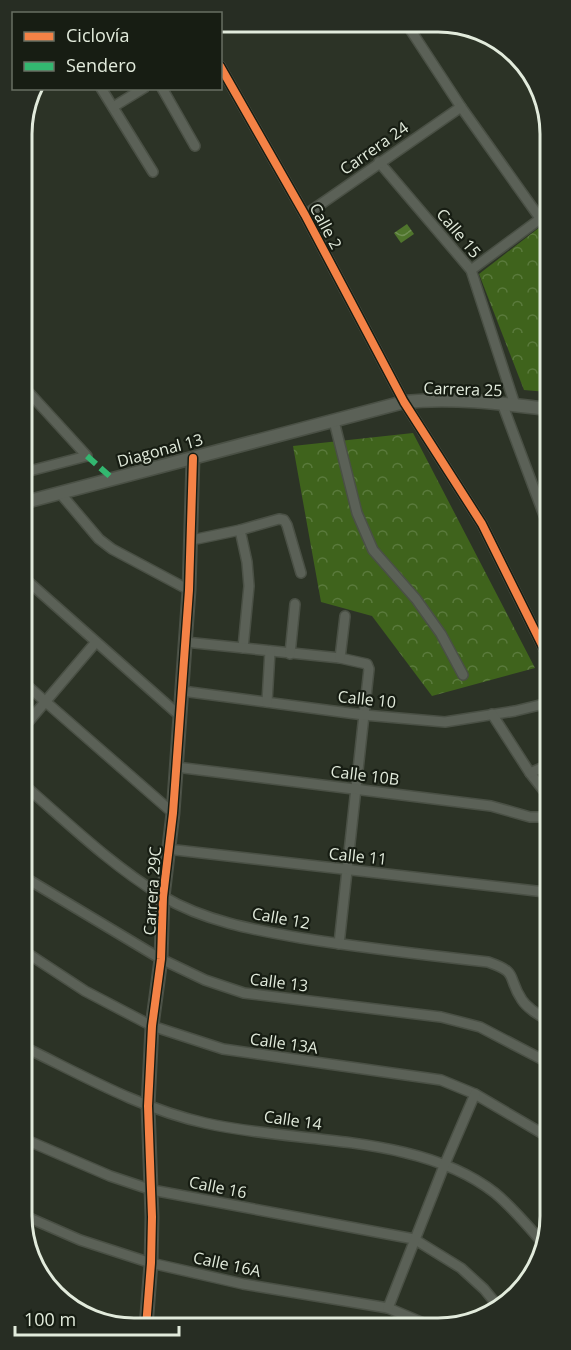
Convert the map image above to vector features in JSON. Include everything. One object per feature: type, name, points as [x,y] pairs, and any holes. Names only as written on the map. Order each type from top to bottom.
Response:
[{"type":"street","points":[[412,32],[461,107],[540,219]]},
{"type":"street","name":"Calle 2","points":[[222,70],[305,215],[404,402],[482,524],[540,640]]},
{"type":"street","points":[[101,90],[153,172]]},
{"type":"street","points":[[113,107],[141,90]]},
{"type":"street","points":[[163,90],[195,146]]},
{"type":"street","name":"Carrera 24","points":[[305,215],[461,107]]},
{"type":"street","name":"Calle 15","points":[[379,162],[471,270],[508,404],[540,501]]},
{"type":"street","points":[[471,270],[540,219]]},
{"type":"street","points":[[32,396],[87,456],[32,468]]},
{"type":"street","name":"Carrera 25","points":[[306,428],[404,402],[435,399],[540,408]]},
{"type":"street","points":[[334,421],[357,513],[373,550],[416,599],[441,634],[463,675]]},
{"type":"street","name":"Diagonal 13","points":[[32,500],[306,428]]},
{"type":"street","name":"Carrera 29C","points":[[147,1318],[151,1263],[152,1190],[148,1106],[152,1026],[161,959],[163,897],[173,813],[182,691],[192,540],[193,458]]},
{"type":"street","points":[[60,493],[99,539],[112,549],[189,590]]},
{"type":"street","points":[[192,540],[279,519],[284,520],[301,573]]},
{"type":"street","points":[[240,530],[247,562],[249,586],[243,648]]},
{"type":"street","points":[[32,585],[180,716]]},
{"type":"street","points":[[290,654],[296,604]]},
{"type":"street","points":[[339,657],[345,616]]},
{"type":"street","points":[[32,717],[96,642]]},
{"type":"street","points":[[185,642],[339,657],[367,664],[369,669],[339,944]]},
{"type":"street","points":[[267,702],[270,651]]},
{"type":"street","points":[[32,689],[173,813]]},
{"type":"street","name":"Calle 10","points":[[182,691],[364,715],[445,722],[539,705]]},
{"type":"street","points":[[492,714],[539,785]]},
{"type":"street","name":"Calle 10B","points":[[176,767],[491,806],[530,817],[539,817]]},
{"type":"street","points":[[530,773],[539,769]]},
{"type":"street","name":"Calle 12","points":[[32,791],[114,863],[163,897],[210,917],[249,929],[339,944],[488,962],[506,968],[523,1002],[539,1015]]},
{"type":"street","name":"Calle 11","points":[[167,849],[539,890]]},
{"type":"street","name":"Calle 13","points":[[32,882],[161,959],[205,980],[244,993],[441,1017],[480,1027],[539,1058]]},
{"type":"street","name":"Calle 13A","points":[[32,956],[85,991],[152,1026],[223,1050],[441,1080],[475,1094],[539,1132]]},
{"type":"street","name":"Calle 14","points":[[32,1051],[148,1106],[205,1123],[406,1152],[467,1176],[494,1192],[520,1216],[537,1236]]},
{"type":"street","points":[[388,1308],[414,1239],[475,1094]]},
{"type":"street","name":"Calle 16","points":[[32,1144],[110,1176],[152,1190],[414,1239]]},
{"type":"street","name":"Calle 16A","points":[[32,1219],[80,1240],[151,1263],[243,1284],[388,1308],[412,1318]]},
{"type":"street","points":[[414,1239],[461,1268],[494,1301]]},
{"type":"green space","points":[[540,227],[540,391],[524,390],[479,274]]},
{"type":"green space","points":[[413,433],[535,668],[432,696],[372,616],[321,602],[293,446]]},
{"type":"water","points":[[407,224],[414,234],[401,243],[394,233]]},
{"type":"marked path","points":[[87,456],[113,479]]},
{"type":"cycle path","points":[[222,70],[305,215],[404,402],[482,524],[540,640]]},
{"type":"cycle path","points":[[147,1318],[152,1217],[148,1106],[152,1026],[161,959],[163,897],[173,813],[189,590],[193,458]]}]
